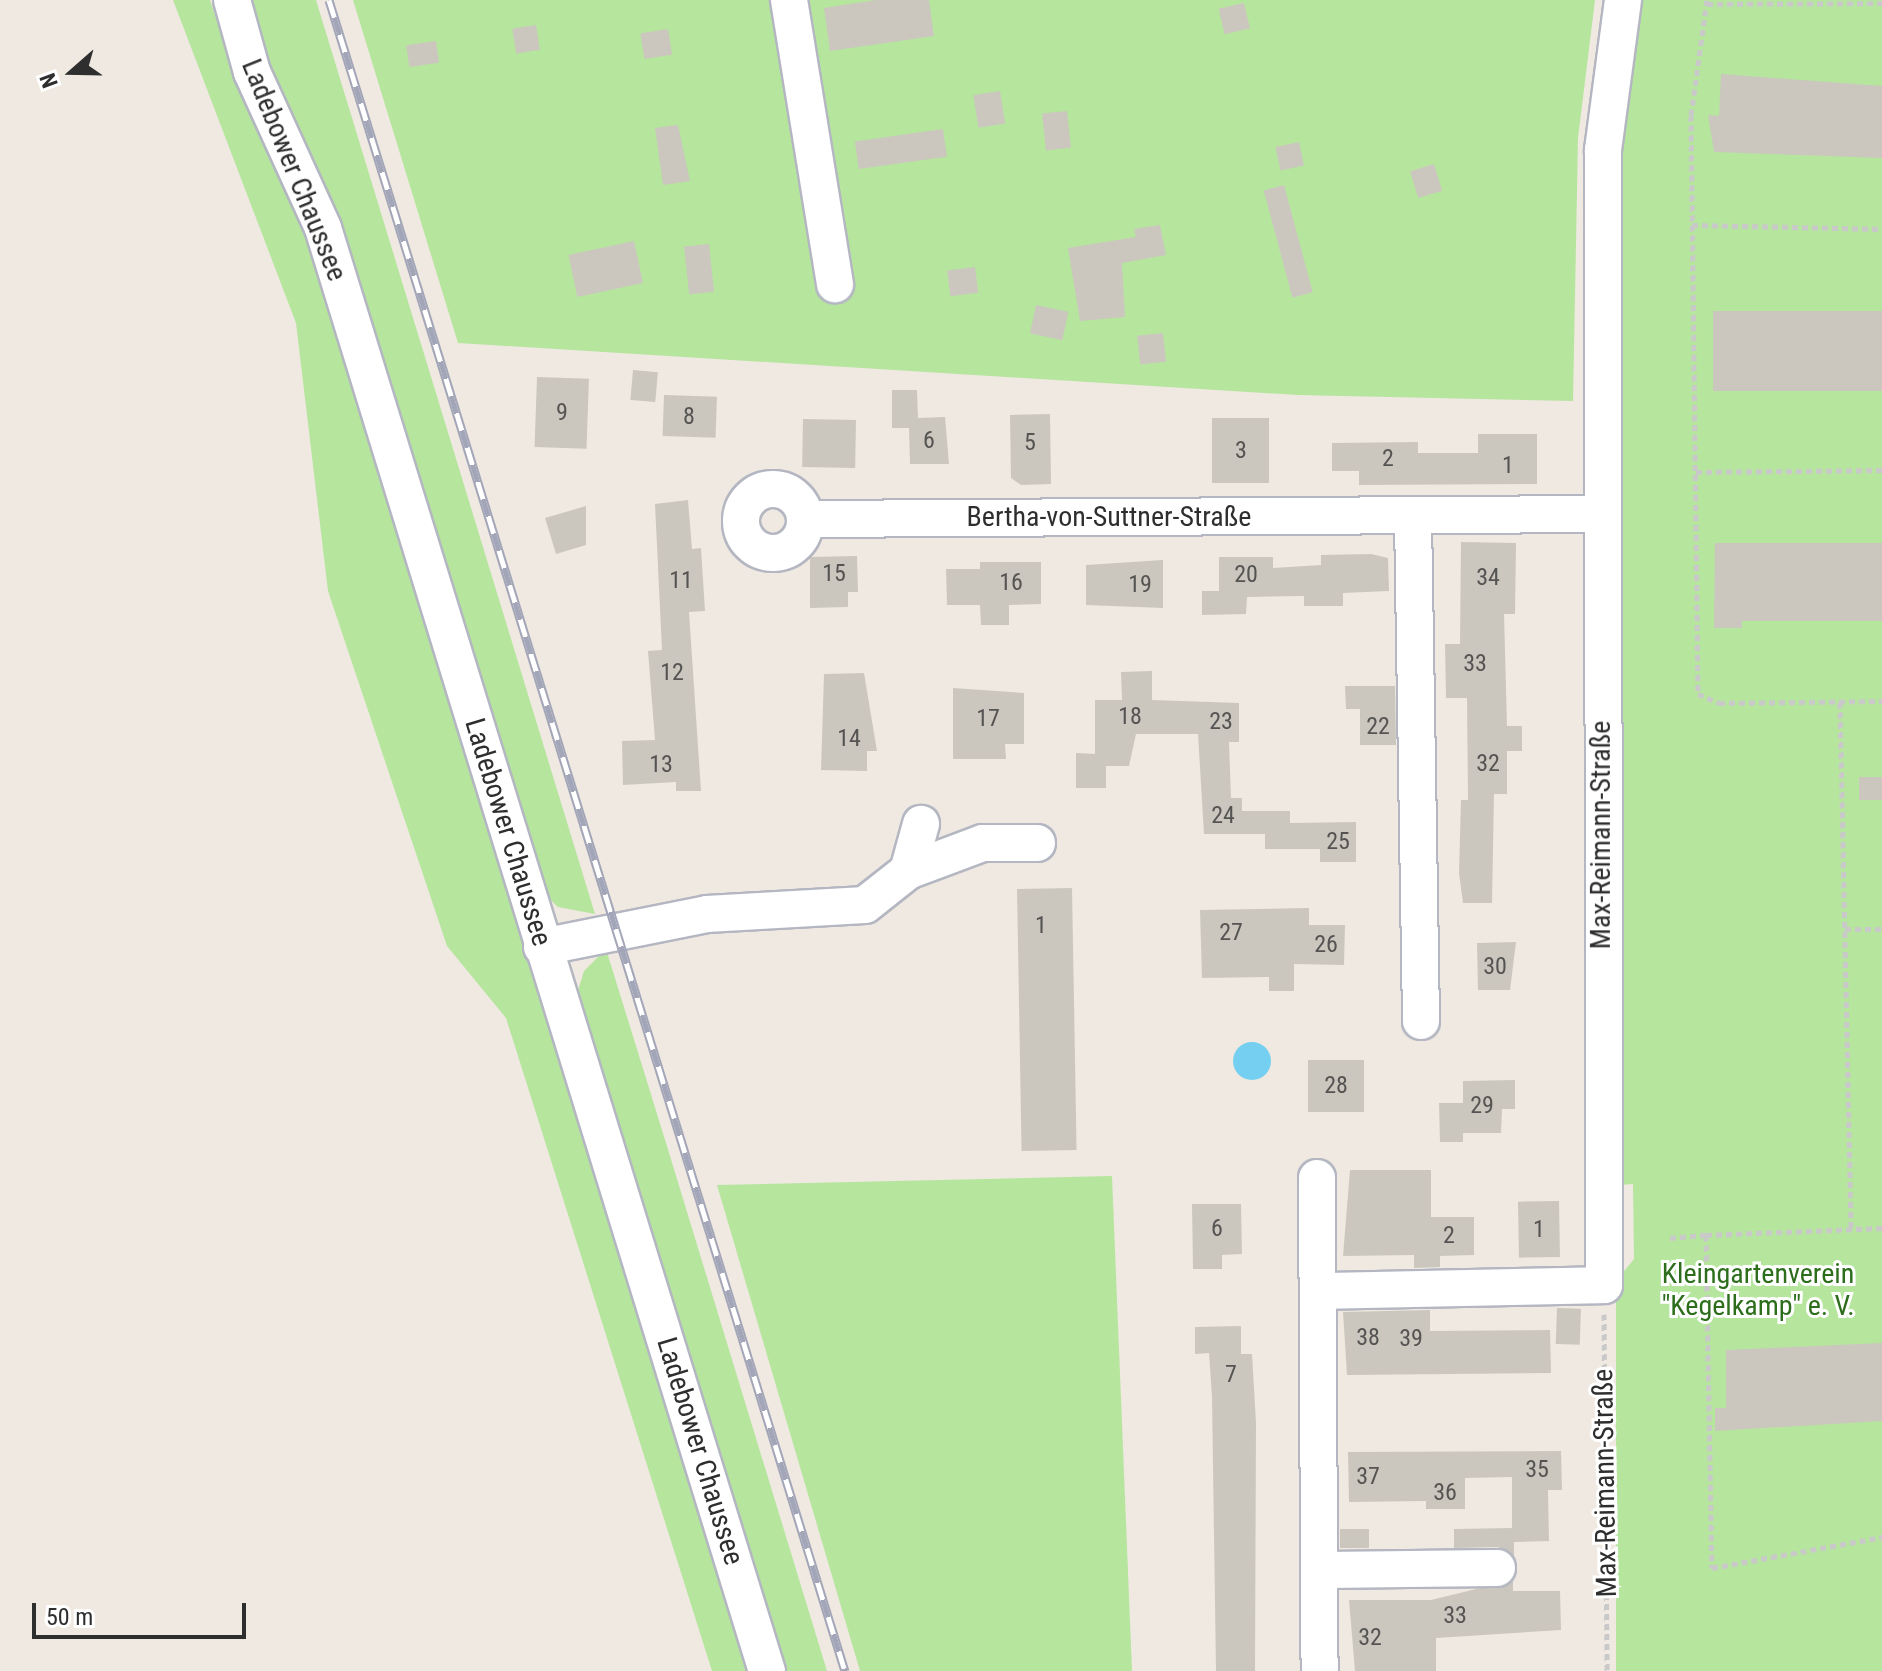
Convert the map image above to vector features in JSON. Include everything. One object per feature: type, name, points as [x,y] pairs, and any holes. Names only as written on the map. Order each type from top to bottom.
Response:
[{"type":"street","name":"Ladebower Chaussee","points":[[232,0],[252,72],[323,228],[767,1671]]},
{"type":"street","points":[[789,0],[835,284]]},
{"type":"street","name":"Max-Reimann-Straße","points":[[1604,1285],[1599,514],[1603,150],[1623,0]]},
{"type":"street","name":"Bertha-von-Suttner-Straße","points":[[805,519],[1599,514]]},
{"type":"street","points":[[1413,516],[1421,1021]]},
{"type":"street","points":[[908,871],[921,824]]},
{"type":"street","points":[[542,947],[707,914],[865,905],[908,871],[983,843],[1037,843]]},
{"type":"street","points":[[1317,1178],[1322,1291],[1320,1671]]},
{"type":"street","points":[[1322,1291],[1604,1285]]},
{"type":"street","points":[[1322,1570],[1497,1568]]},
{"type":"path","points":[[1882,3],[1707,2],[1691,115],[1698,694],[1719,703],[1882,701]]},
{"type":"path","points":[[1692,225],[1882,229]]},
{"type":"path","points":[[1696,472],[1882,470]]},
{"type":"path","points":[[1840,702],[1851,1229]]},
{"type":"path","points":[[1845,929],[1882,929]]},
{"type":"path","points":[[1670,1238],[1882,1228]]},
{"type":"path","points":[[1706,1235],[1712,1568],[1882,1537]]},
{"type":"path","name":"Max-Reimann-Straße","points":[[1604,1285],[1607,1671]]},
{"type":"green space","points":[[173,0],[210,0],[236,78],[307,234],[749,1671],[712,1671],[506,1018],[447,946],[328,591],[296,323]]},
{"type":"green space","points":[[249,0],[316,0],[595,914],[558,907],[542,892]]},
{"type":"green space","points":[[353,0],[1595,0],[1578,138],[1573,401],[1298,395],[458,343]]},
{"type":"green space","name":"Kleingartenverein \"Kegelkamp\" e. V.","points":[[1630,0],[1882,0],[1882,1671],[1616,1671],[1616,1281],[1634,1259],[1633,1184],[1620,1185],[1616,111]]},
{"type":"green space","points":[[606,949],[827,1671],[783,1671],[575,1000],[584,971]]},
{"type":"green space","points":[[1112,1176],[1132,1671],[860,1671],[717,1185]]},
{"type":"water","points":[[1252,1042],[1265,1048],[1271,1061],[1265,1074],[1252,1080],[1239,1074],[1233,1061],[1239,1048]]},
{"type":"building","points":[[876,0],[929,0],[934,36],[830,51],[824,8]]},
{"type":"building","points":[[1244,3],[1250,28],[1225,34],[1219,9]]},
{"type":"building","points":[[536,25],[540,50],[516,53],[512,29]]},
{"type":"building","points":[[668,29],[672,55],[644,59],[640,33]]},
{"type":"building","points":[[436,41],[439,63],[409,67],[406,45]]},
{"type":"building","points":[[1721,74],[1882,86],[1882,158],[1714,152],[1708,115],[1719,116]]},
{"type":"building","points":[[1000,91],[1005,124],[978,128],[973,95]]},
{"type":"building","points":[[1067,111],[1071,148],[1046,150],[1042,114]]},
{"type":"building","points":[[678,125],[690,181],[663,185],[655,128]]},
{"type":"building","points":[[943,129],[947,157],[859,169],[855,141]]},
{"type":"building","points":[[1299,142],[1304,165],[1281,170],[1276,147]]},
{"type":"building","points":[[1434,164],[1442,191],[1418,198],[1410,171]]},
{"type":"building","points":[[1284,185],[1313,292],[1292,298],[1264,190]]},
{"type":"building","points":[[1160,225],[1166,255],[1122,263],[1125,317],[1080,321],[1068,248],[1136,237],[1134,229]]},
{"type":"building","points":[[634,241],[643,283],[577,297],[568,255]]},
{"type":"building","points":[[709,244],[714,292],[689,294],[684,247]]},
{"type":"building","points":[[975,267],[978,293],[950,296],[947,270]]},
{"type":"building","points":[[1036,305],[1068,312],[1062,340],[1030,333]]},
{"type":"building","points":[[1713,311],[1882,311],[1882,391],[1713,391]]},
{"type":"building","points":[[1163,333],[1166,362],[1140,365],[1137,336]]},
{"type":"building","points":[[633,370],[658,372],[655,402],[630,400]]},
{"type":"building","points":[[537,377],[589,379],[587,449],[535,447]]},
{"type":"building","points":[[892,390],[917,390],[918,418],[945,417],[949,464],[910,464],[909,428],[892,428]]},
{"type":"building","points":[[664,395],[717,397],[716,438],[663,436]]},
{"type":"building","points":[[1050,414],[1051,484],[1021,485],[1011,478],[1010,415]]},
{"type":"building","points":[[1212,418],[1269,418],[1269,483],[1212,483]]},
{"type":"building","points":[[803,419],[856,420],[855,468],[802,467]]},
{"type":"building","points":[[1478,434],[1537,434],[1537,484],[1359,485],[1359,471],[1332,471],[1332,443],[1418,442],[1418,453],[1478,453]]},
{"type":"building","points":[[688,500],[692,549],[701,548],[705,611],[689,612],[701,791],[676,791],[676,782],[623,785],[622,741],[655,740],[648,651],[662,650],[655,504]]},
{"type":"building","points":[[586,506],[586,545],[556,554],[545,518]]},
{"type":"building","points":[[1461,542],[1516,543],[1515,614],[1504,614],[1507,726],[1522,726],[1522,751],[1507,751],[1507,794],[1494,794],[1492,903],[1463,903],[1459,873],[1461,800],[1468,800],[1467,698],[1446,698],[1445,644],[1460,644]]},
{"type":"building","points":[[1715,543],[1882,543],[1882,621],[1742,621],[1742,628],[1714,628]]},
{"type":"building","points":[[1371,554],[1388,558],[1389,591],[1343,593],[1343,606],[1304,606],[1304,596],[1247,597],[1246,614],[1202,615],[1202,591],[1219,591],[1219,557],[1273,557],[1273,568],[1321,565],[1321,555]]},
{"type":"building","points":[[857,556],[858,592],[848,592],[848,607],[810,608],[810,557]]},
{"type":"building","points":[[1163,560],[1163,608],[1086,605],[1086,565]]},
{"type":"building","points":[[980,562],[1041,562],[1041,604],[1009,605],[1009,625],[981,625],[980,605],[947,605],[946,569],[980,569]]},
{"type":"building","points":[[1152,671],[1152,700],[1239,703],[1239,742],[1229,742],[1231,798],[1242,798],[1242,811],[1290,811],[1290,823],[1356,822],[1356,862],[1320,862],[1320,849],[1265,849],[1265,834],[1204,834],[1198,734],[1136,734],[1129,766],[1106,766],[1106,788],[1076,788],[1076,753],[1095,754],[1095,700],[1122,700],[1121,672]]},
{"type":"building","points":[[864,673],[877,751],[867,751],[867,771],[821,770],[824,674]]},
{"type":"building","points":[[1345,686],[1395,686],[1396,745],[1360,745],[1360,709],[1346,709]]},
{"type":"building","points":[[953,688],[1024,693],[1024,744],[1005,744],[1006,759],[953,759]]},
{"type":"building","points":[[1859,777],[1882,777],[1882,800],[1859,800]]},
{"type":"building","points":[[1072,888],[1077,1150],[1022,1151],[1017,889]]},
{"type":"building","points":[[1309,908],[1309,925],[1345,925],[1344,965],[1294,964],[1294,991],[1269,991],[1269,977],[1202,978],[1200,910]]},
{"type":"building","points":[[1516,942],[1510,990],[1478,990],[1477,943]]},
{"type":"building","points":[[1308,1060],[1364,1060],[1364,1112],[1308,1112]]},
{"type":"building","points":[[1515,1080],[1515,1109],[1502,1109],[1501,1133],[1463,1133],[1463,1142],[1440,1142],[1439,1103],[1463,1103],[1463,1081]]},
{"type":"building","points":[[1350,1170],[1431,1170],[1431,1217],[1474,1217],[1474,1255],[1440,1256],[1440,1267],[1414,1268],[1414,1255],[1343,1256]]},
{"type":"building","points":[[1559,1201],[1560,1257],[1519,1258],[1518,1202]]},
{"type":"building","points":[[1192,1204],[1241,1204],[1242,1254],[1222,1255],[1222,1269],[1193,1269]]},
{"type":"building","points":[[1557,1308],[1581,1309],[1580,1345],[1556,1344]]},
{"type":"building","points":[[1430,1310],[1430,1331],[1550,1330],[1551,1373],[1347,1375],[1343,1312]]},
{"type":"building","points":[[1241,1326],[1241,1354],[1252,1354],[1256,1423],[1255,1671],[1216,1671],[1212,1397],[1209,1353],[1195,1354],[1195,1327]]},
{"type":"building","points":[[1882,1343],[1882,1421],[1715,1431],[1715,1408],[1726,1408],[1726,1350]]},
{"type":"building","points":[[1561,1451],[1562,1490],[1548,1490],[1549,1541],[1514,1542],[1514,1556],[1498,1547],[1454,1548],[1454,1529],[1512,1528],[1512,1477],[1465,1478],[1465,1509],[1426,1509],[1426,1501],[1349,1502],[1348,1452]]},
{"type":"building","points":[[1340,1529],[1369,1529],[1369,1548],[1340,1548]]},
{"type":"building","points":[[1513,1580],[1513,1591],[1560,1591],[1561,1630],[1436,1638],[1436,1671],[1355,1671],[1349,1600],[1431,1600]]},
{"type":"railway","points":[[329,0],[845,1671]]}]
